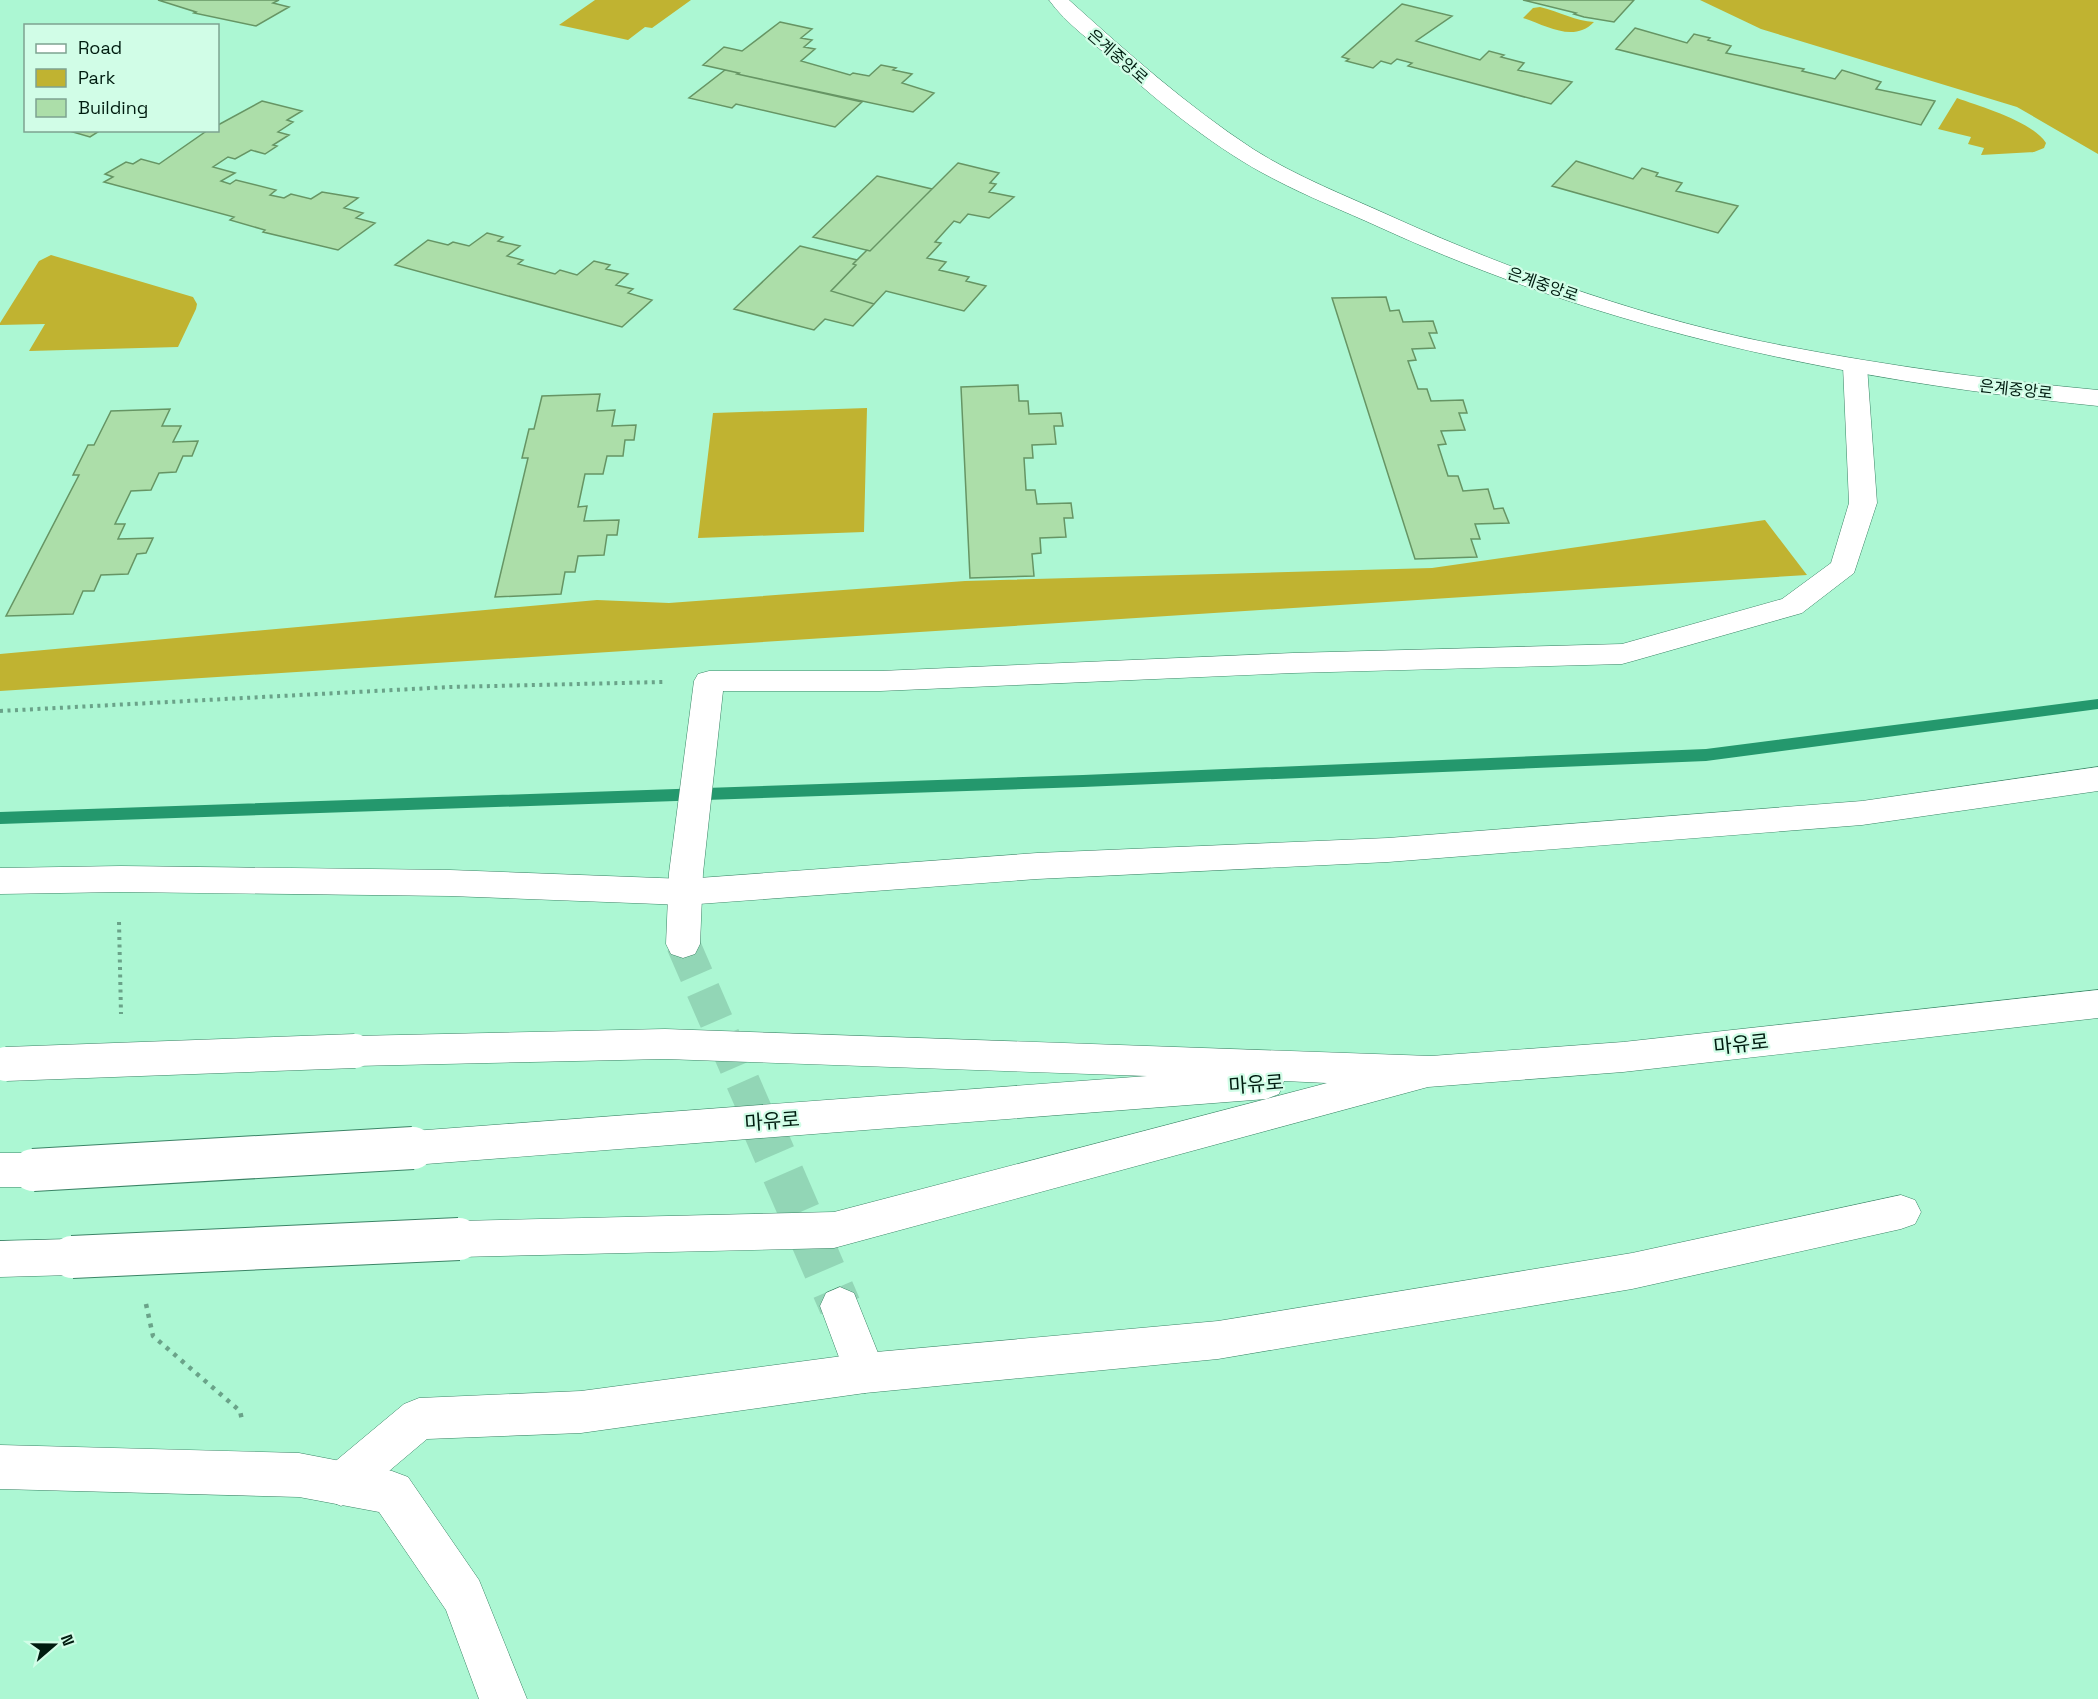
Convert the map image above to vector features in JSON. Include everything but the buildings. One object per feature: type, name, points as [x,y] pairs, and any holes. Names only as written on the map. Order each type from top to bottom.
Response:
[{"type":"street","name":"은계중앙로","points":[[1058,0],[1150,84],[1245,153],[1293,181],[1430,242],[1541,286],[1699,333],[1855,366],[1990,387],[2098,398]]},
{"type":"street","points":[[683,944],[686,883],[708,681],[880,681],[1293,663],[1622,654],[1792,606],[1844,567],[1863,503],[1862,435],[1855,366]]},
{"type":"street","points":[[0,881],[121,879],[427,883],[686,883],[1388,850],[1850,814],[2098,779]]},
{"type":"street","name":"마유로","points":[[16,1170],[413,1148],[1623,1057],[2098,1004]]},
{"type":"street","points":[[3,1064],[355,1051],[664,1044],[1430,1071]]},
{"type":"street","points":[[0,1258],[72,1257],[459,1239],[834,1230],[1430,1071]]},
{"type":"street","points":[[341,1484],[419,1419],[581,1412],[864,1373],[1218,1340],[1632,1271],[1901,1212]]},
{"type":"street","points":[[840,1306],[864,1373]]},
{"type":"street","points":[[0,1467],[299,1475],[392,1493],[463,1596],[503,1699]]},
{"type":"path","points":[[0,711],[450,687],[708,681]]},
{"type":"green space","points":[[595,0],[691,0],[652,28],[645,27],[628,40],[559,25]]},
{"type":"green space","points":[[1700,0],[2098,0],[2098,154],[2017,107],[1761,29]]},
{"type":"green space","points":[[1540,7],[1594,22],[1586,28],[1569,32],[1523,18],[1533,8]]},
{"type":"green space","points":[[1957,98],[2018,121],[2039,135],[2046,143],[2044,148],[2034,152],[1981,155],[1984,148],[1968,144],[1971,137],[1938,129]]},
{"type":"green space","points":[[51,255],[193,297],[197,304],[196,309],[178,347],[29,351],[45,324],[0,325],[0,323],[39,261]]},
{"type":"green space","points":[[867,408],[864,532],[698,538],[713,413]]},
{"type":"green space","points":[[1765,520],[1807,575],[0,691],[0,654],[597,600],[669,603],[965,581],[1432,568]]},
{"type":"waterway","points":[[0,818],[1083,781],[1706,755],[2098,704]]},
{"type":"tunnel","points":[[683,944],[758,1117]]},
{"type":"tunnel","points":[[758,1116],[840,1306]]}]
